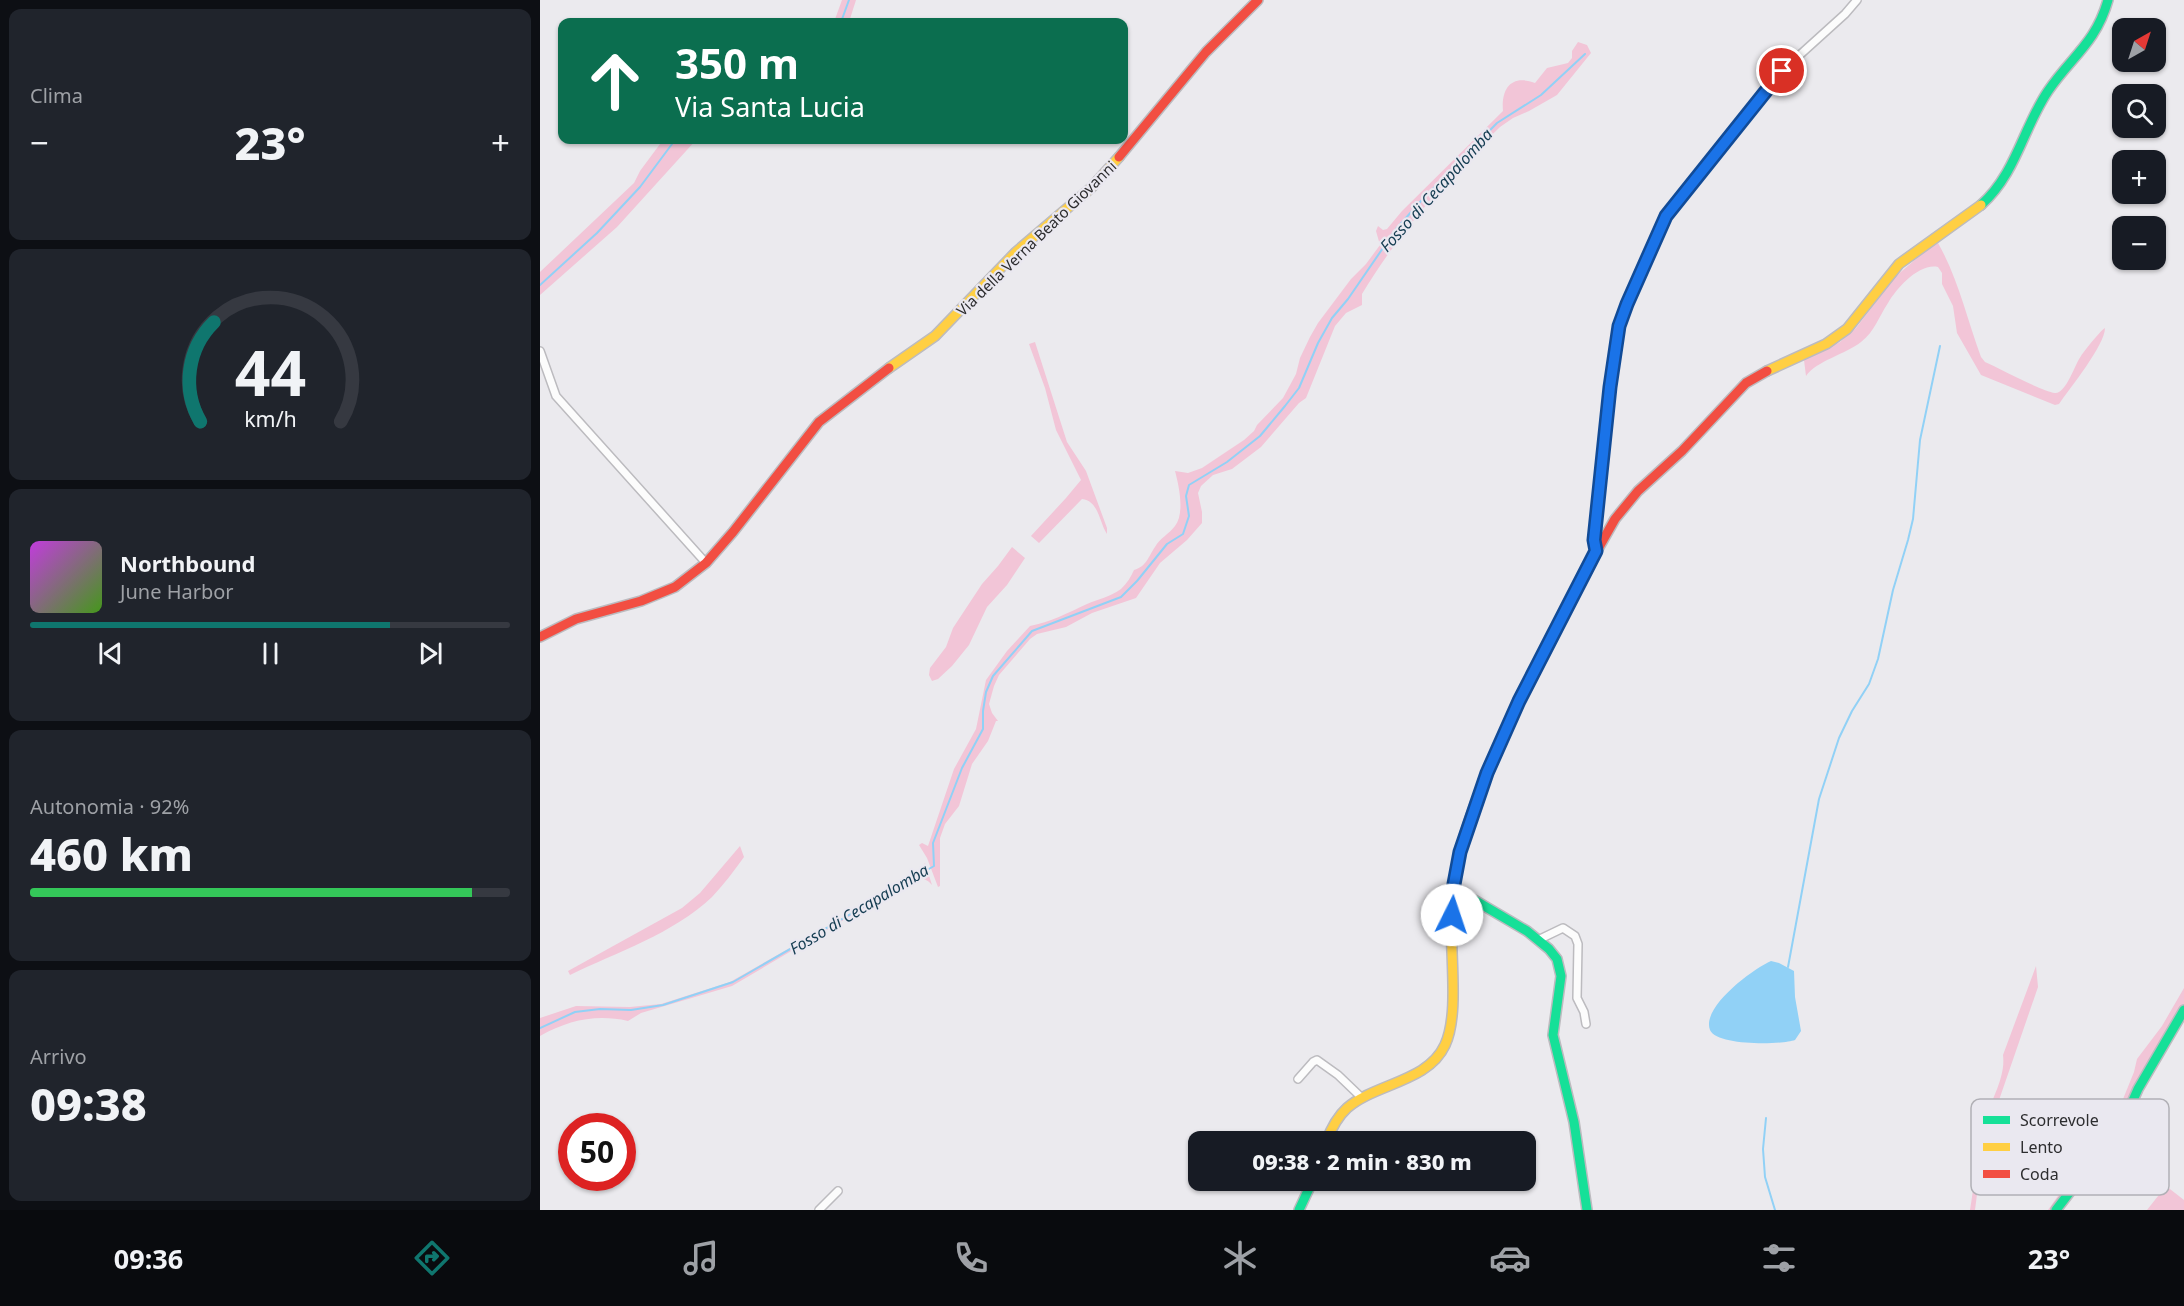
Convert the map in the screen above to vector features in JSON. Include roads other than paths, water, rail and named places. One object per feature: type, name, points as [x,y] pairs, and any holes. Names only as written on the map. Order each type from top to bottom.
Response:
[{"type":"street","name":"Via della Verna Beato Giovanni","points":[[540,637],[576,619],[641,602],[675,587],[706,563],[819,422],[857,391],[935,336],[1016,252],[1091,188],[1113,166],[1206,52],[1258,0]]},
{"type":"street","points":[[1596,551],[1594,540],[1610,387],[1619,326],[1666,216],[1782,71],[1845,14],[1857,0]]},
{"type":"street","points":[[1332,1131],[1340,1115],[1351,1104],[1436,1059],[1449,1037],[1452,1022],[1451,967],[1454,891],[1460,852],[1487,773],[1519,701],[1596,551],[1615,519],[1746,383],[1774,367],[1826,344],[1847,330],[1899,264],[1951,228],[1993,194],[2002,183],[2049,90],[2100,28],[2108,0]]},
{"type":"street","points":[[540,351],[556,396],[706,563]]},
{"type":"street","points":[[1454,891],[1464,894],[1538,940],[1558,961],[1561,972],[1554,1013],[1553,1038],[1574,1120],[1587,1210]]},
{"type":"street","points":[[1538,940],[1563,928],[1575,936],[1578,944],[1577,998],[1584,1012],[1586,1024]]},
{"type":"street","points":[[2133,1099],[2184,1010]]},
{"type":"street","points":[[1298,1079],[1317,1060],[1331,1069],[1362,1098]]},
{"type":"street","points":[[819,1210],[838,1191]]},
{"type":"street","points":[[1299,1210],[1308,1191]]},
{"type":"street","points":[[2056,1210],[2067,1195]]},
{"type":"water","points":[[1771,961],[1794,971],[1795,997],[1801,1031],[1795,1040],[1750,1043],[1736,1042],[1715,1035],[1710,1030],[1709,1021],[1721,1000],[1741,980]]},
{"type":"waterway","points":[[842,18],[849,0]]},
{"type":"waterway","name":"Fosso di Cecapalomba","points":[[540,1028],[575,1012],[600,1009],[631,1010],[663,1005],[733,982],[934,866],[933,843],[962,768],[983,729],[986,692],[993,676],[1032,631],[1121,597],[1167,544],[1183,534],[1189,516],[1186,496],[1189,485],[1227,462],[1260,436],[1285,406],[1299,388],[1318,343],[1332,318],[1348,299],[1396,229],[1497,123],[1541,95],[1585,54]]},
{"type":"waterway","points":[[540,285],[597,233],[640,187],[672,144]]},
{"type":"waterway","points":[[1788,967],[1819,799],[1839,738],[1869,684],[1878,659],[1893,590],[1908,540],[1913,519],[1920,440],[1940,346]]},
{"type":"waterway","points":[[1766,1118],[1763,1149],[1765,1177],[1775,1210]]}]
